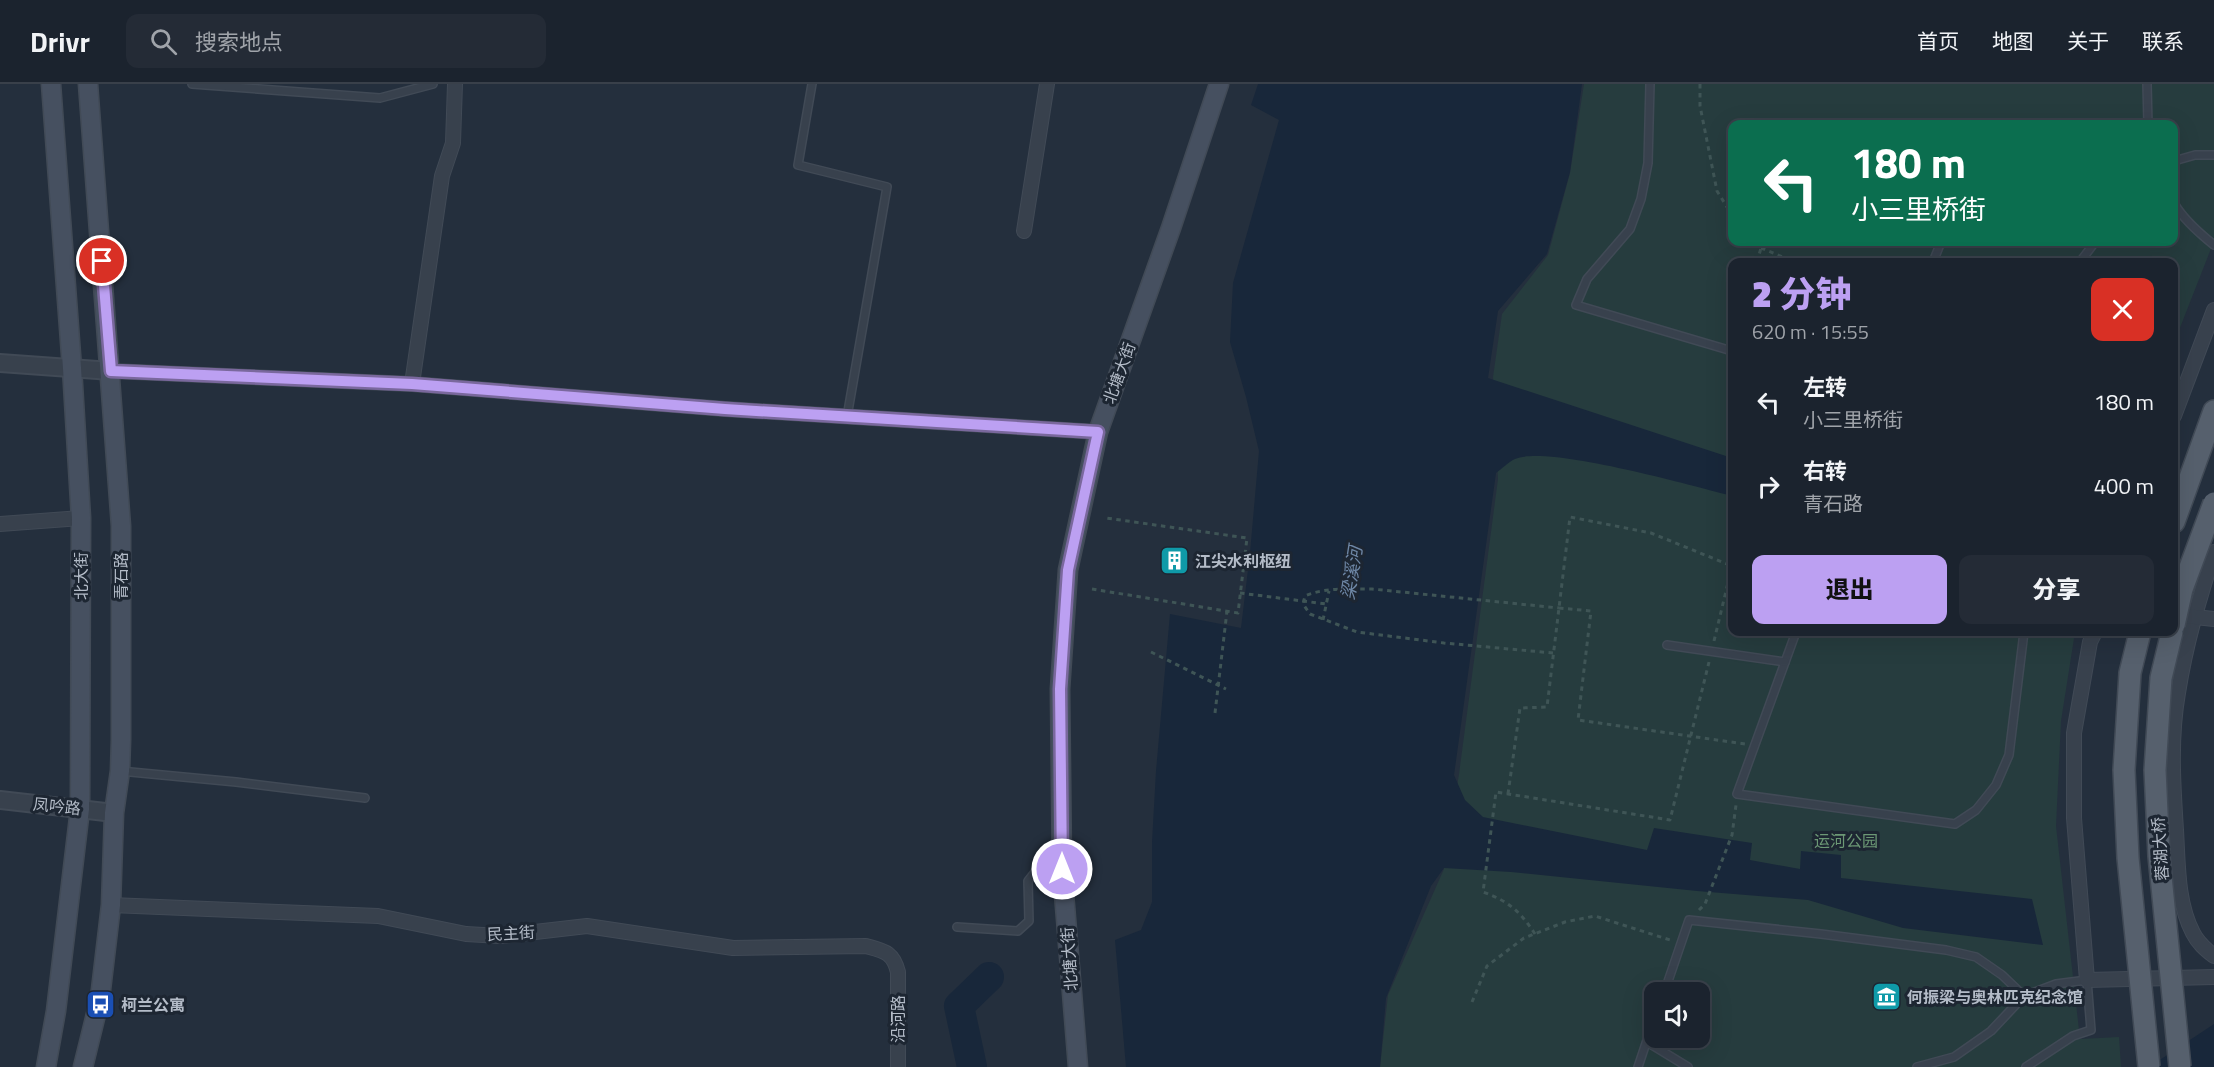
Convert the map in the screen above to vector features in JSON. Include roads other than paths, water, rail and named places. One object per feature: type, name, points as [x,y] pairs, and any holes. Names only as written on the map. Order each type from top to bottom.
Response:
[{"type":"main road","name":"北大街","points":[[46,1067],[56,1011],[80,809],[81,518],[51,84]]},
{"type":"main road","name":"青石路","points":[[83,1067],[100,998],[111,905],[114,813],[120,771],[121,526],[88,84]]},
{"type":"main road","name":"北塘大街","points":[[1078,1067],[1062,869],[1060,689],[1068,570],[1098,432],[1220,84]]},
{"type":"main road","points":[[2178,511],[2214,411]]},
{"type":"main road","points":[[2178,607],[2182,589],[2214,503]]},
{"type":"main road","points":[[2139,636],[2130,673],[2124,770],[2128,858],[2150,1067]]},
{"type":"main road","name":"蓉湖大桥","points":[[2171,636],[2161,678],[2155,770],[2159,856],[2180,1067]]},
{"type":"street","points":[[412,384],[442,176],[453,143],[455,84]]},
{"type":"street","points":[[1024,231],[1047,84]]},
{"type":"street","points":[[2178,405],[2214,310]]},
{"type":"street","points":[[0,363],[111,371],[412,384],[725,409],[1098,432]]},
{"type":"street","points":[[0,524],[81,518]]},
{"type":"street","points":[[2214,552],[2193,616],[2177,696],[2173,753],[2177,857],[2182,904],[2192,931],[2201,946],[2214,956]]},
{"type":"street","points":[[2178,614],[2214,619]]},
{"type":"street","points":[[2092,636],[2074,733],[2074,818],[2087,980],[2214,977]]},
{"type":"street","name":"凤吟路","points":[[0,800],[114,813]]},
{"type":"street","name":"民主街","points":[[111,905],[378,916],[466,934],[500,936],[588,926],[733,948],[866,946],[885,951],[895,961],[898,972]]},
{"type":"street","name":"沿河路","points":[[898,972],[898,1067]]},
{"type":"lane","points":[[192,84],[380,98],[433,84]]},
{"type":"lane","points":[[812,84],[798,165],[887,187],[848,417]]},
{"type":"lane","points":[[1650,84],[1648,163],[1641,199],[1630,229],[1587,279],[1576,305],[1728,350]]},
{"type":"lane","points":[[2147,84],[2148,120]]},
{"type":"lane","points":[[2178,160],[2195,155],[2214,155]]},
{"type":"lane","points":[[2178,211],[2214,244]]},
{"type":"lane","points":[[1795,636],[1737,794],[1955,824],[1976,810],[1996,784],[2009,755],[2024,636]]},
{"type":"lane","points":[[1667,645],[1785,662]]},
{"type":"lane","points":[[120,771],[365,798]]},
{"type":"lane","points":[[957,927],[1018,931],[1029,921],[1028,881],[1035,872],[1062,869]]},
{"type":"lane","points":[[1668,982],[1689,920],[1946,950],[1976,957],[2002,975],[2024,996]]},
{"type":"lane","points":[[1917,1067],[1954,1057],[1991,1031],[2024,996],[2056,984],[2087,980],[2091,1030],[2073,1035],[2030,1066]]},
{"type":"lane","points":[[1638,1067],[1645,1048]]},
{"type":"lane","points":[[1657,1048],[1688,1067]]},
{"type":"water","name":"梁溪河","points":[[1258,84],[1582,84],[1570,172],[1547,254],[1498,311],[1488,378],[1728,457],[1728,495],[1654,476],[1557,457],[1532,456],[1515,459],[1496,473],[1454,775],[1465,800],[1483,817],[1647,850],[1654,828],[1752,843],[1750,860],[1800,869],[1801,851],[1841,855],[1841,878],[2032,899],[2043,945],[1903,928],[1808,900],[1511,872],[1444,868],[1431,886],[1386,998],[1380,1067],[1126,1067],[1115,940],[1141,930],[1152,902],[1152,842],[1156,771],[1170,614],[1241,628],[1259,451],[1230,342],[1233,283],[1279,120],[1251,105]]},
{"type":"water","points":[[2214,1024],[2214,1067],[2149,1067]]},
{"type":"waterway","points":[[972,1067],[959,1006],[989,977]]},
{"type":"place","name":"江尖水利枢纽","points":[[1174,561]]},
{"type":"place","name":"何振梁与奥林匹克纪念馆","points":[[1886,997]]},
{"type":"place","name":"柯兰公寓","points":[[100,1005]]},
{"type":"park label","name":"运河公园","points":[[1846,841]]}]
